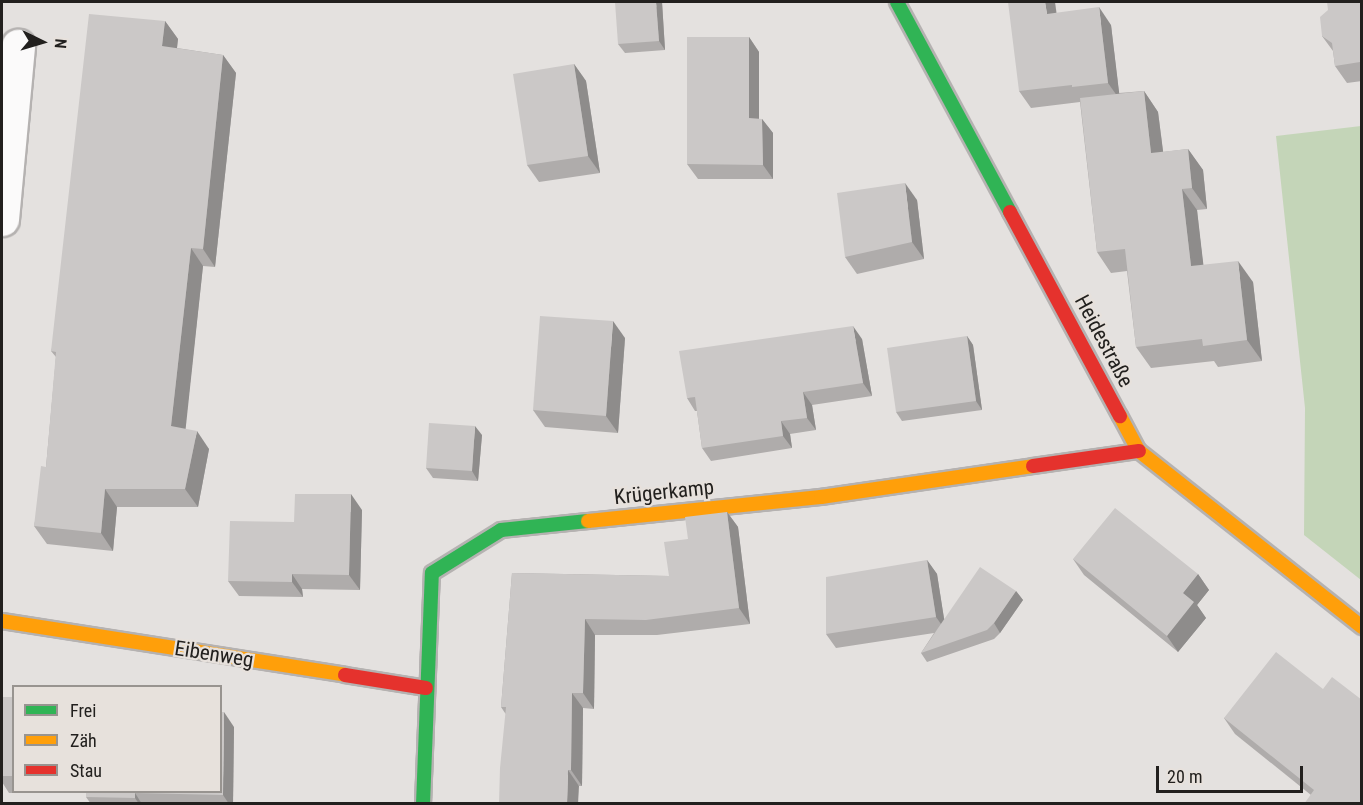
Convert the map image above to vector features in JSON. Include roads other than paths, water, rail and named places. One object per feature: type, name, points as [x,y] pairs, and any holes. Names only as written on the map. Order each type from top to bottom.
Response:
[{"type":"street","name":"Heidestraße","points":[[897,2],[1139,451],[1362,627]]},
{"type":"street","points":[[2,219],[18,46]]},
{"type":"street","name":"Krügerkamp","points":[[423,804],[432,573],[501,530],[821,497],[1139,451]]},
{"type":"street","name":"Eibenweg","points":[[2,621],[426,688]]}]
